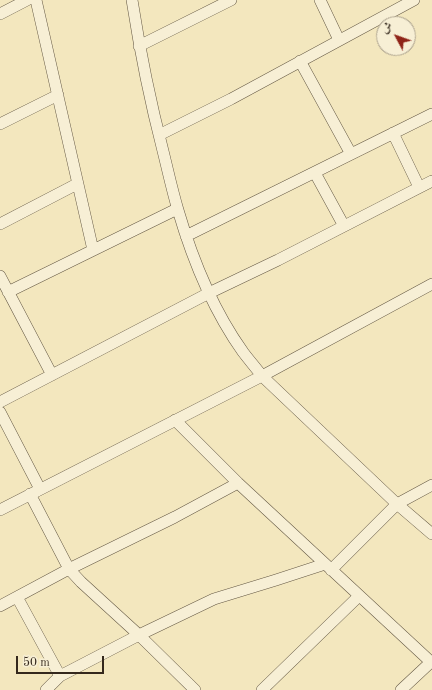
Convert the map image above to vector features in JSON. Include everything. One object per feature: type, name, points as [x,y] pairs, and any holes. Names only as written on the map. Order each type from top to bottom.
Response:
[{"type":"street","points":[[0,14],[27,0]]},
{"type":"street","points":[[36,0],[93,250]]},
{"type":"street","points":[[132,0],[139,46],[177,209],[197,265],[209,293],[243,352],[262,376],[397,504],[432,534]]},
{"type":"street","points":[[139,46],[231,0]]},
{"type":"street","points":[[320,0],[339,40]]},
{"type":"street","points":[[159,135],[231,99],[414,0]]},
{"type":"street","points":[[300,61],[351,154]]},
{"type":"street","points":[[0,124],[58,95]]},
{"type":"street","points":[[186,236],[432,114]]},
{"type":"street","points":[[393,133],[419,187]]},
{"type":"street","points":[[315,173],[344,226]]},
{"type":"street","points":[[0,402],[209,293],[432,181]]},
{"type":"street","points":[[0,224],[77,184]]},
{"type":"street","points":[[8,292],[177,209]]},
{"type":"street","points":[[0,276],[52,375]]},
{"type":"street","points":[[0,510],[262,376],[432,284]]},
{"type":"street","points":[[0,412],[69,569],[195,690]]},
{"type":"street","points":[[175,420],[238,483],[432,662],[402,690]]},
{"type":"street","points":[[0,606],[69,569],[175,517],[238,483]]},
{"type":"street","points":[[46,690],[60,676],[139,635],[214,599],[276,580],[328,567],[397,504],[432,485]]},
{"type":"street","points":[[262,690],[359,596]]},
{"type":"street","points":[[17,597],[60,676]]}]
